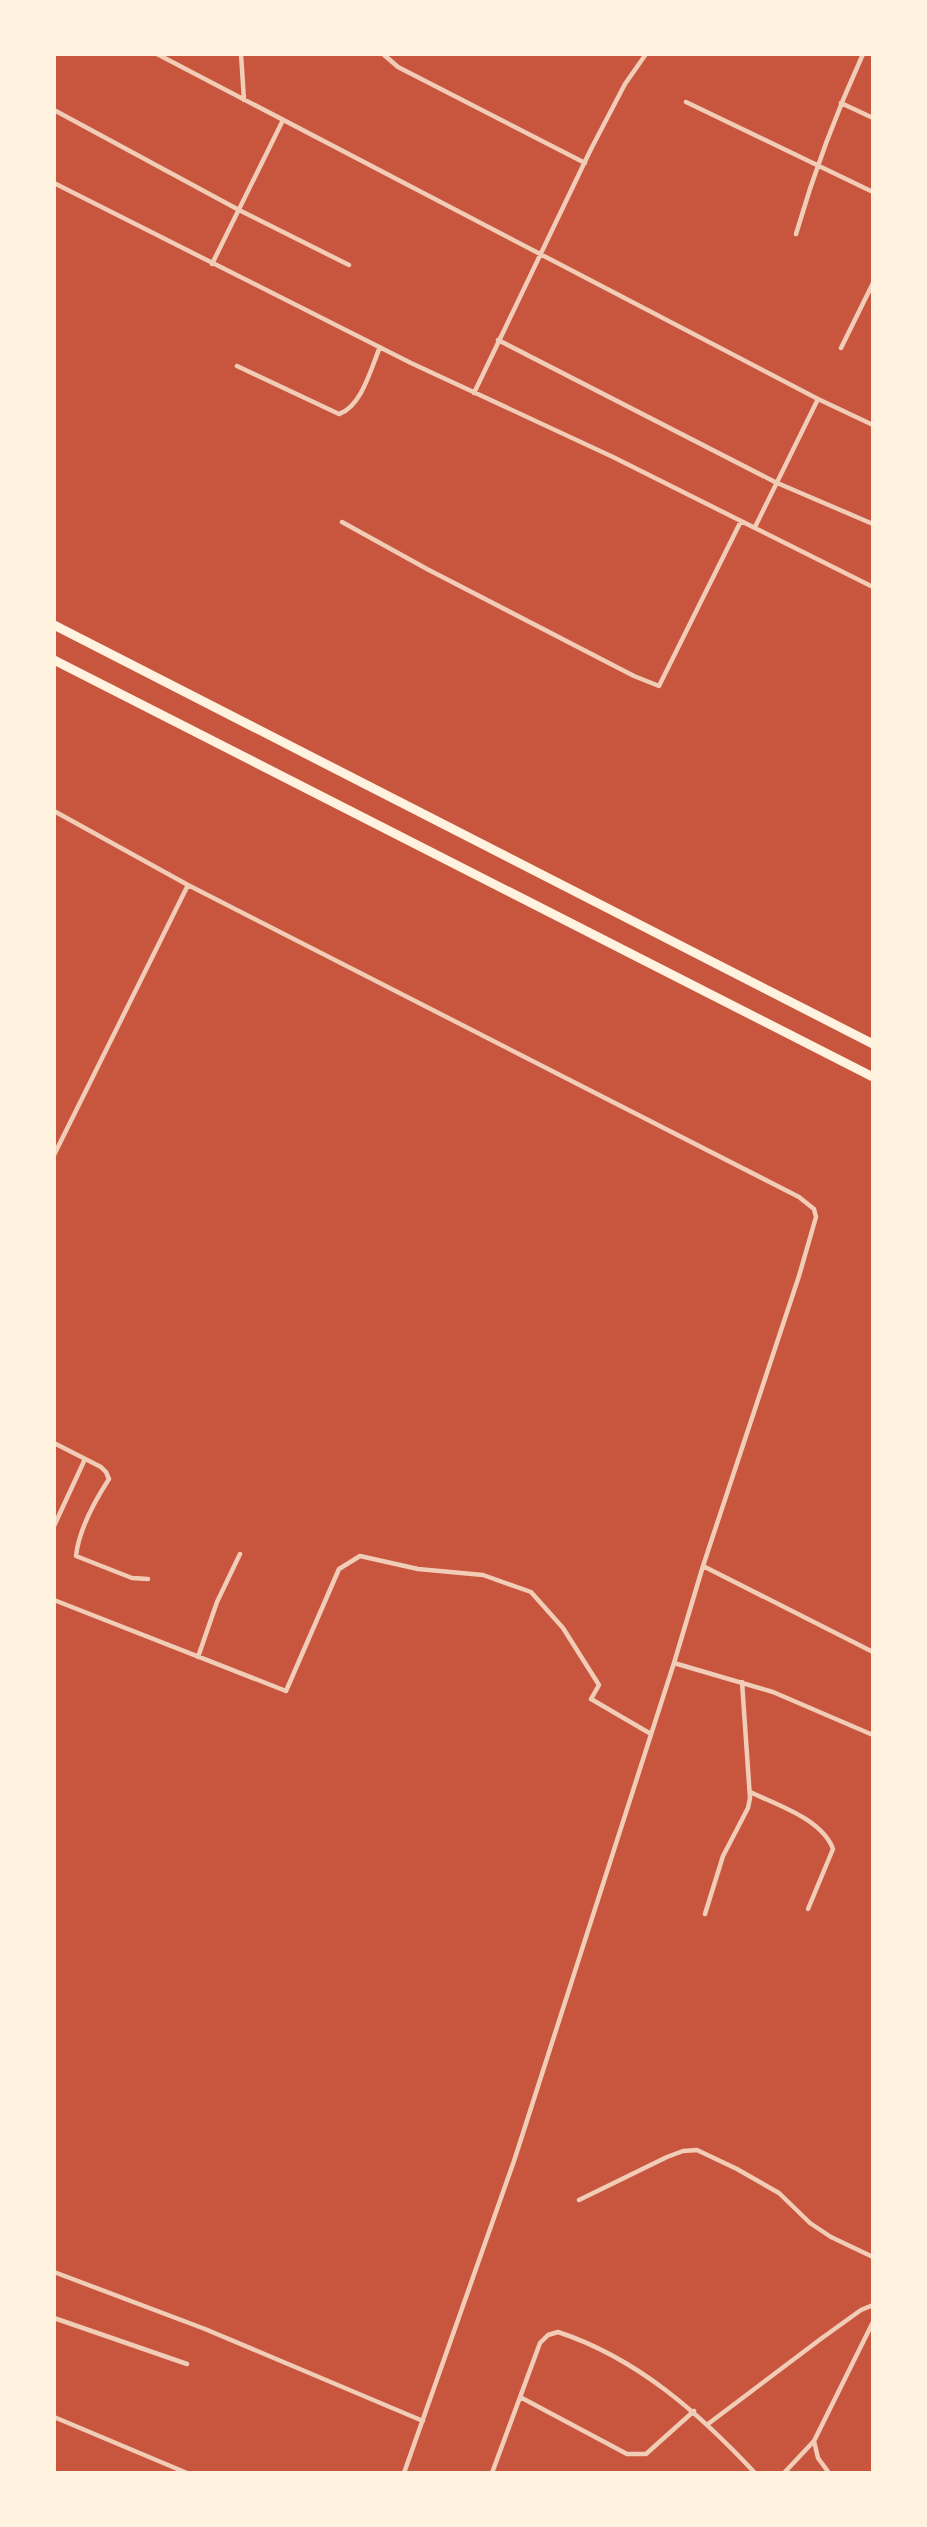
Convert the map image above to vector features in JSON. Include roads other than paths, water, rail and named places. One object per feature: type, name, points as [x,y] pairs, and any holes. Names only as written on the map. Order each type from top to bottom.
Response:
[{"type":"highway","points":[[54,625],[873,1044]]},
{"type":"highway","points":[[54,660],[873,1077]]},
{"type":"street","points":[[157,54],[818,399],[873,425]]},
{"type":"street","points":[[241,54],[244,101]]},
{"type":"street","points":[[383,54],[398,67],[585,163]]},
{"type":"street","points":[[474,393],[625,84],[646,54]]},
{"type":"street","points":[[796,234],[817,164],[863,54]]},
{"type":"street","points":[[686,102],[873,192]]},
{"type":"street","points":[[841,103],[873,118]]},
{"type":"street","points":[[54,110],[239,210],[349,265]]},
{"type":"street","points":[[212,264],[283,120]]},
{"type":"street","points":[[54,183],[380,347],[613,457],[873,587]]},
{"type":"street","points":[[841,348],[873,283]]},
{"type":"street","points":[[498,340],[775,482],[873,524]]},
{"type":"street","points":[[237,366],[339,414],[348,411],[355,404],[380,347]]},
{"type":"street","points":[[755,527],[818,399]]},
{"type":"street","points":[[342,522],[427,569],[634,676],[659,686],[741,521]]},
{"type":"street","points":[[54,811],[188,885],[799,1197],[814,1209],[815,1224],[514,2161],[404,2473]]},
{"type":"street","points":[[54,1155],[188,885]]},
{"type":"street","points":[[54,1443],[101,1467],[109,1479],[78,1538],[76,1556],[132,1578],[148,1578]]},
{"type":"street","points":[[54,1526],[85,1459]]},
{"type":"street","points":[[198,1657],[217,1602],[240,1553]]},
{"type":"street","points":[[54,1600],[286,1690],[339,1569],[360,1556],[418,1569],[483,1576],[531,1592],[563,1628],[599,1685],[591,1699],[651,1734]]},
{"type":"street","points":[[703,1566],[873,1652]]},
{"type":"street","points":[[674,1663],[774,1692],[873,1735]]},
{"type":"street","points":[[705,1914],[723,1856],[748,1808],[750,1792],[742,1682]]},
{"type":"street","points":[[750,1792],[805,1819],[824,1835],[831,1845],[831,1852],[808,1909]]},
{"type":"street","points":[[579,2200],[667,2157],[683,2151],[697,2150],[779,2193],[810,2223],[831,2237],[873,2257]]},
{"type":"street","points":[[54,2272],[205,2329],[423,2421]]},
{"type":"street","points":[[708,2424],[822,2338],[873,2305]]},
{"type":"street","points":[[54,2318],[187,2364]]},
{"type":"street","points":[[784,2473],[814,2441],[873,2322]]},
{"type":"street","points":[[492,2473],[540,2343],[548,2335],[558,2332],[611,2355],[670,2391],[708,2424],[755,2473]]},
{"type":"street","points":[[520,2398],[627,2454],[639,2456],[646,2454],[694,2411]]},
{"type":"street","points":[[54,2417],[187,2473]]},
{"type":"street","points":[[814,2441],[818,2458],[829,2473]]}]
